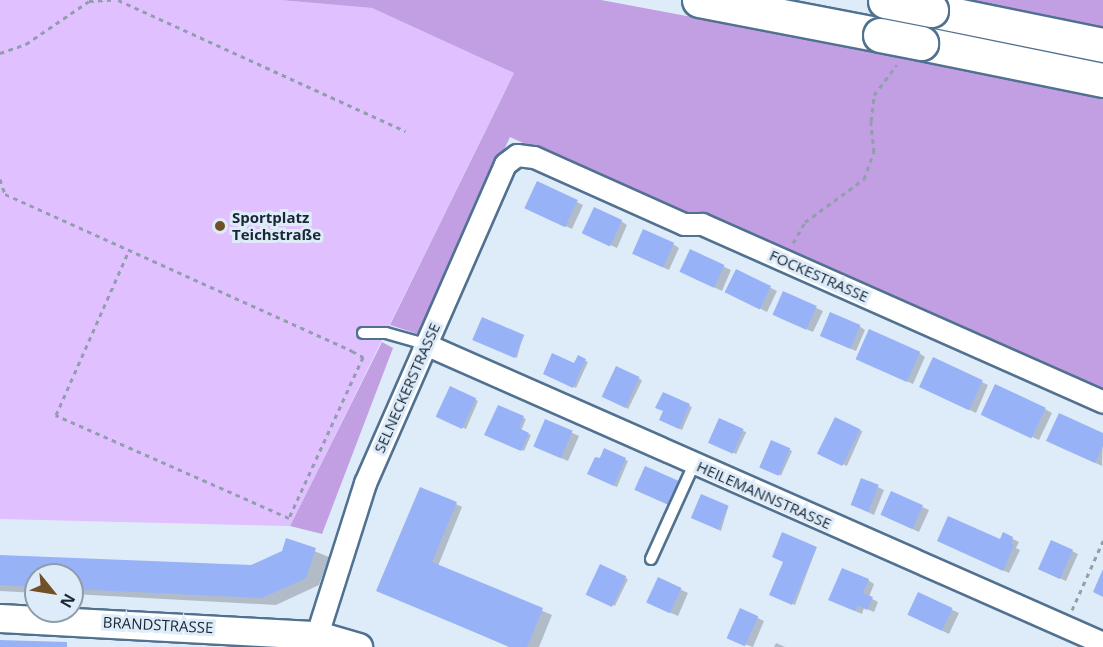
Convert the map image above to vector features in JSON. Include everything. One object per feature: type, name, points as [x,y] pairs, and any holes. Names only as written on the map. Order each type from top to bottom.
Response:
[{"type":"highway","points":[[699,0],[901,45],[1103,80]]},
{"type":"highway","points":[[883,0],[1103,45]]},
{"type":"street","name":"SELNECKERSTRASSE","points":[[315,641],[365,483],[506,164],[517,155],[534,157]]},
{"type":"street","name":"FOCKESTRASSE","points":[[534,157],[684,224],[702,224],[1103,402]]},
{"type":"street","name":"HEILEMANNSTRASSE","points":[[425,344],[1103,644]]},
{"type":"street","name":"BRANDSTRASSE","points":[[0,618],[315,641],[358,647]]},
{"type":"lane","points":[[363,333],[386,333],[425,344]]},
{"type":"lane","points":[[651,559],[694,464]]},
{"type":"path","points":[[0,53],[26,44],[89,1],[111,0]]},
{"type":"path","points":[[118,0],[406,131]]},
{"type":"path","points":[[783,260],[805,222],[864,179],[874,152],[870,121],[874,95],[901,45]]},
{"type":"path","points":[[0,179],[5,194],[129,250],[363,357],[289,518],[56,415],[129,250]]},
{"type":"path","points":[[1065,627],[1103,541]]},
{"type":"shaded area","name":"Sportplatz Teichstraße","points":[[0,0],[280,0],[372,8],[514,73],[290,526],[0,519]]},
{"type":"shaded area","points":[[280,0],[601,0],[1103,94],[1103,394],[705,214],[681,215],[510,137],[418,334],[390,325],[514,73],[372,8]]},
{"type":"shaded area","points":[[947,0],[1103,0],[1103,30]]},
{"type":"shaded area","points":[[382,342],[393,348],[322,534],[290,526]]},
{"type":"building","points":[[537,181],[578,200],[565,227],[524,208]]},
{"type":"building","points":[[594,207],[622,220],[610,246],[582,233]]},
{"type":"building","points":[[643,229],[674,243],[663,267],[632,254]]},
{"type":"building","points":[[690,249],[724,265],[714,288],[679,272]]},
{"type":"building","points":[[736,269],[771,286],[760,309],[725,292]]},
{"type":"building","points":[[783,291],[817,306],[806,330],[772,315]]},
{"type":"building","points":[[830,312],[860,325],[850,349],[820,336]]},
{"type":"building","points":[[482,317],[524,335],[515,358],[472,340]]},
{"type":"building","points":[[869,329],[920,352],[907,382],[856,359]]},
{"type":"building","points":[[552,353],[574,363],[578,355],[586,359],[573,388],[543,374]]},
{"type":"building","points":[[933,357],[983,380],[969,410],[919,387]]},
{"type":"building","points":[[616,366],[640,377],[625,408],[602,397]]},
{"type":"building","points":[[995,384],[1046,408],[1031,438],[981,415]]},
{"type":"building","points":[[450,386],[476,398],[462,429],[436,417]]},
{"type":"building","points":[[663,392],[690,404],[679,429],[659,420],[663,411],[655,408]]},
{"type":"building","points":[[498,405],[524,416],[519,428],[529,433],[521,451],[484,435]]},
{"type":"building","points":[[1059,413],[1103,433],[1103,446],[1095,463],[1046,441]]},
{"type":"building","points":[[835,417],[860,429],[842,466],[817,454]]},
{"type":"building","points":[[719,418],[744,429],[733,454],[708,443]]},
{"type":"building","points":[[545,419],[573,431],[561,458],[533,447]]},
{"type":"building","points":[[771,440],[790,448],[779,476],[759,468]]},
{"type":"building","points":[[604,448],[626,458],[614,486],[587,474],[595,457],[600,458]]},
{"type":"building","points":[[645,466],[679,481],[668,505],[634,490]]},
{"type":"building","points":[[861,478],[879,485],[868,512],[851,505]]},
{"type":"building","points":[[420,487],[457,502],[432,562],[543,608],[527,647],[510,647],[376,591]]},
{"type":"building","points":[[891,491],[923,505],[912,529],[880,515]]},
{"type":"building","points":[[701,494],[729,506],[718,530],[691,518]]},
{"type":"building","points":[[948,516],[1000,539],[1003,532],[1013,537],[1011,544],[1014,545],[1003,571],[937,541]]},
{"type":"building","points":[[782,532],[817,547],[792,605],[769,595],[783,562],[772,557]]},
{"type":"building","points":[[286,538],[316,548],[306,578],[262,598],[84,590],[84,563],[24,563],[24,586],[0,585],[0,555],[251,565],[282,551]]},
{"type":"building","points":[[1051,540],[1073,550],[1060,579],[1038,569]]},
{"type":"building","points":[[600,564],[626,576],[612,607],[586,595]]},
{"type":"building","points":[[842,568],[869,579],[863,593],[873,597],[867,610],[858,605],[855,611],[828,600]]},
{"type":"building","points":[[1103,569],[1103,597],[1093,592]]},
{"type":"building","points":[[658,577],[682,588],[670,613],[646,602]]},
{"type":"building","points":[[918,592],[952,608],[942,631],[907,615]]},
{"type":"building","points":[[740,608],[758,616],[745,646],[727,638]]},
{"type":"building","points":[[0,640],[67,642],[67,647],[0,647]]},
{"type":"place","name":"Sportplatz Teichstraße","points":[[220,226]]}]
